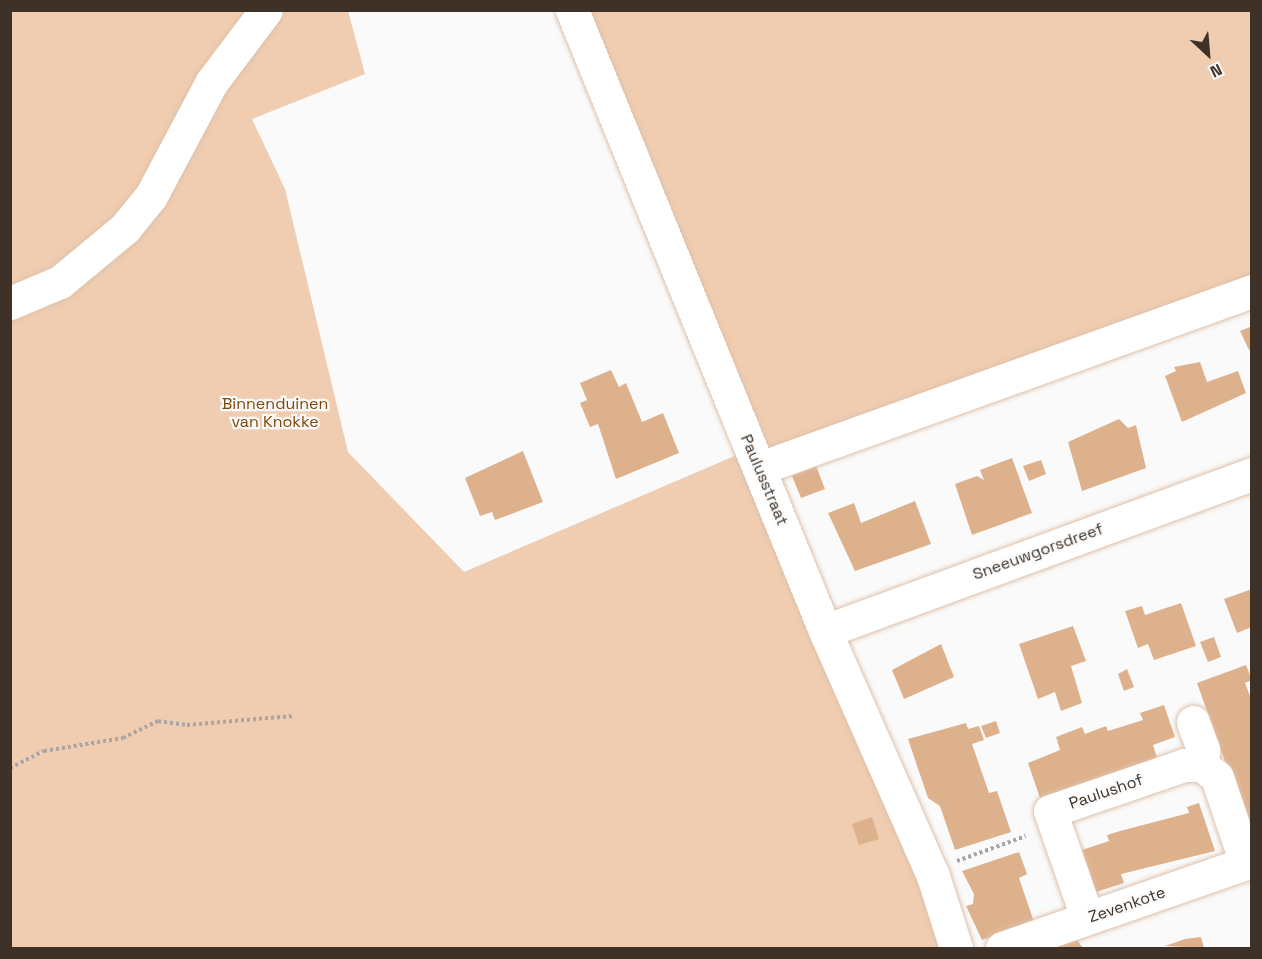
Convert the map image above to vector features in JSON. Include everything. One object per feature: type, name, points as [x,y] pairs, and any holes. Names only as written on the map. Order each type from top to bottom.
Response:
[{"type":"street","points":[[10,303],[60,282],[126,228],[151,196],[211,83],[266,10]]},
{"type":"street","name":"Paulusstraat","points":[[572,10],[825,631],[931,870],[956,948]]},
{"type":"street","points":[[760,468],[1251,291]]},
{"type":"street","name":"Sneeuwgorsdreef","points":[[825,631],[1251,474]]},
{"type":"street","points":[[1193,722],[1203,750],[1202,765],[1217,777],[1249,862]]},
{"type":"street","name":"Paulushof","points":[[1087,917],[1050,811],[1184,765],[1202,765]]},
{"type":"street","name":"Zevenkote","points":[[1002,948],[1249,862]]},
{"type":"path","points":[[10,768],[44,751],[123,738],[158,721],[187,725],[293,716]]},
{"type":"path","points":[[931,870],[1055,826]]},
{"type":"green space","name":"Binnenduinen van Knokke","points":[[10,11],[348,11],[365,74],[252,119],[285,189],[348,452],[464,572],[760,445],[580,11],[1251,11],[1251,283],[768,462],[973,948],[11,948]]},
{"type":"building","points":[[1250,327],[1252,348],[1249,350],[1240,331]]},
{"type":"building","points":[[1200,362],[1207,382],[1238,371],[1246,393],[1182,422],[1165,376],[1176,371],[1174,367]]},
{"type":"building","points":[[611,370],[619,387],[626,383],[642,422],[663,413],[679,453],[616,479],[598,424],[590,427],[580,403],[587,400],[580,383]]},
{"type":"building","points":[[1119,419],[1128,428],[1136,425],[1146,468],[1082,491],[1068,442]]},
{"type":"building","points":[[523,451],[543,502],[495,520],[492,512],[480,516],[465,478]]},
{"type":"building","points":[[1012,458],[1032,513],[972,535],[955,484],[977,476],[984,480],[980,470]]},
{"type":"building","points":[[1041,460],[1046,474],[1029,481],[1023,466]]},
{"type":"building","points":[[816,466],[825,489],[801,498],[792,476]]},
{"type":"building","points":[[915,501],[931,544],[855,571],[828,513],[854,503],[861,523]]},
{"type":"building","points":[[1252,589],[1252,627],[1237,633],[1224,599]]},
{"type":"building","points":[[1181,603],[1196,646],[1154,660],[1148,644],[1138,648],[1125,611],[1142,606],[1145,615]]},
{"type":"building","points":[[1073,626],[1086,661],[1071,666],[1082,703],[1061,711],[1055,692],[1038,699],[1019,644]]},
{"type":"building","points":[[1214,637],[1221,657],[1208,662],[1200,642]]},
{"type":"building","points":[[941,644],[954,677],[904,699],[892,670]]},
{"type":"building","points":[[1246,665],[1252,680],[1245,683],[1252,701],[1252,837],[1197,683]]},
{"type":"building","points":[[1127,669],[1134,687],[1124,691],[1118,674]]},
{"type":"building","points":[[1164,705],[1175,737],[1153,745],[1158,761],[1040,798],[1028,763],[1060,750],[1056,737],[1082,727],[1085,734],[1106,726],[1108,731],[1143,720],[1140,713]]},
{"type":"building","points":[[996,721],[1000,733],[986,738],[981,726]]},
{"type":"building","points":[[966,723],[968,729],[979,726],[984,740],[972,744],[989,793],[997,791],[1011,832],[955,850],[940,806],[928,798],[908,739]]},
{"type":"building","points":[[1199,803],[1215,851],[1121,874],[1124,883],[1096,892],[1082,850],[1109,841],[1107,835],[1189,813],[1187,807]]},
{"type":"building","points":[[872,817],[879,839],[859,845],[852,824]]},
{"type":"building","points":[[1019,852],[1027,874],[1019,878],[1034,922],[982,940],[966,906],[973,904],[974,894],[962,871]]},
{"type":"building","points":[[1201,937],[1204,948],[1165,946],[1185,939]]},
{"type":"building","points":[[1077,940],[1083,948],[1054,948],[1065,943]]}]
